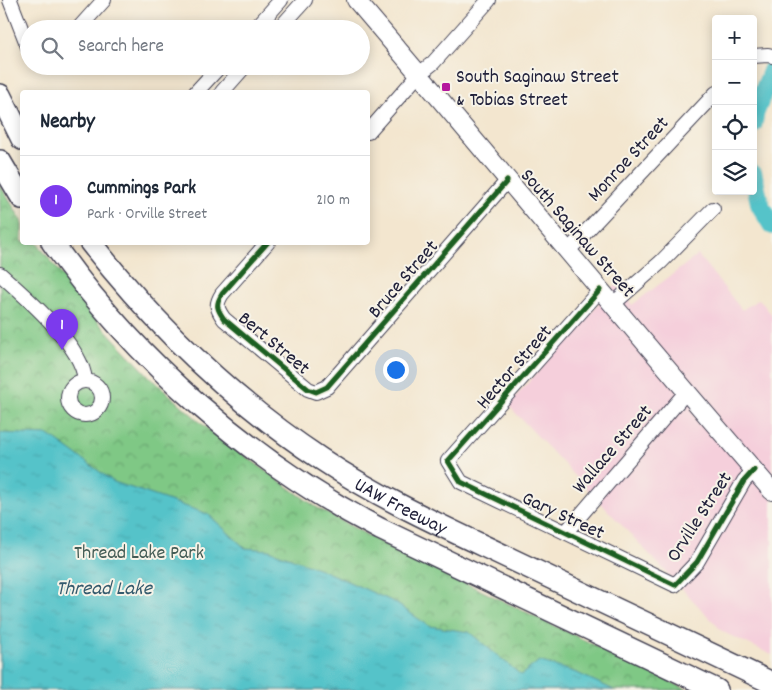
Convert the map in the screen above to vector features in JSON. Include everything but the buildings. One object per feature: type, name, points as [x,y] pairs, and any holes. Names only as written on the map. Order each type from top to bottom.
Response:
[{"type":"highway","points":[[0,95],[20,135]]},
{"type":"highway","points":[[0,161],[20,195]]},
{"type":"highway","name":"UAW Freeway","points":[[54,245],[99,302],[165,373],[243,441],[290,476],[341,508],[380,529],[717,690]]},
{"type":"highway","name":"UAW Freeway","points":[[92,245],[145,309],[203,367],[256,412],[320,459],[397,504],[772,683]]},
{"type":"main road","name":"South Saginaw Street","points":[[356,0],[507,181],[568,250],[772,491]]},
{"type":"street","points":[[10,0],[20,26]]},
{"type":"street","points":[[86,20],[104,0]]},
{"type":"street","points":[[262,20],[281,0]]},
{"type":"street","points":[[287,20],[305,0]]},
{"type":"street","points":[[370,130],[419,74],[433,63],[490,0]]},
{"type":"street","points":[[757,56],[770,56]]},
{"type":"street","points":[[205,89],[214,75]]},
{"type":"street","points":[[224,90],[238,75]]},
{"type":"street","name":"Monroe Street","points":[[568,250],[712,97]]},
{"type":"street","name":"Bruce Street","points":[[316,392],[327,387],[507,181]]},
{"type":"street","points":[[613,304],[661,262],[713,209]]},
{"type":"street","name":"Bert Street","points":[[265,245],[222,294],[216,303],[217,310],[224,319],[308,389],[316,392]]},
{"type":"street","points":[[0,274],[40,311],[67,342],[82,366],[85,380]]},
{"type":"street","name":"Hector Street","points":[[448,462],[600,290]]},
{"type":"street","name":"Wallace Street","points":[[566,532],[687,391]]},
{"type":"street","name":"Gary Street","points":[[448,462],[461,482],[675,584]]},
{"type":"street","name":"Orville Street","points":[[675,584],[696,562],[744,481],[754,470]]},
{"type":"shaded area","points":[[698,255],[742,310],[759,299],[772,315],[772,655],[723,632],[508,405],[617,284],[632,305]]},
{"type":"green space","name":"Thread Lake Park","points":[[0,185],[20,218],[20,245],[39,245],[100,324],[150,377],[209,430],[316,507],[378,541],[688,690],[0,690]]},
{"type":"water","name":"Thread Lake","points":[[0,433],[49,435],[114,482],[208,514],[245,548],[269,550],[320,569],[394,602],[429,626],[469,632],[521,675],[539,661],[577,673],[614,690],[0,690]]},
{"type":"waterway","points":[[757,108],[772,70]]},
{"type":"waterway","points":[[757,192],[760,205],[772,225]]},
{"type":"cycle path","points":[[265,245],[222,294],[218,301],[218,310],[224,319],[308,389],[316,392],[327,387],[507,181]]},
{"type":"cycle path","points":[[600,290],[448,461],[461,482],[675,585],[697,562],[744,481],[754,470]]},
{"type":"place","name":"South Saginaw Street & Tobias Street","points":[[446,87]]},
{"type":"place","name":"Cummings Park","points":[[62,350]]}]
